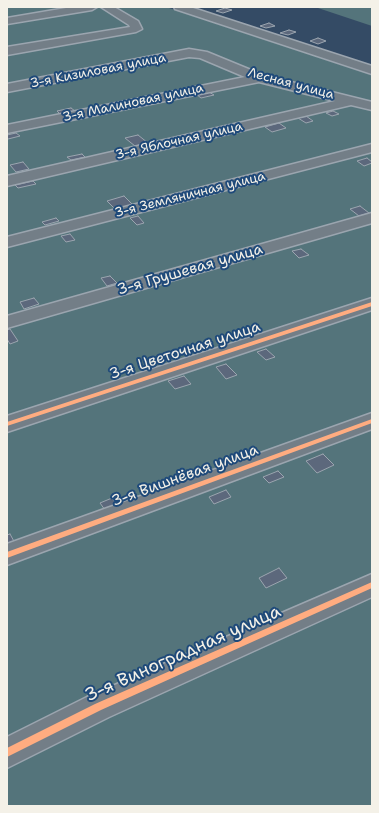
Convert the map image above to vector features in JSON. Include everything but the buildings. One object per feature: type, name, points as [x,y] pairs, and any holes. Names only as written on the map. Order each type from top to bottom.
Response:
[{"type":"street","points":[[7,21],[92,7]]},
{"type":"street","points":[[7,52],[136,29],[134,22],[106,7]]},
{"type":"street","points":[[179,7],[372,70]]},
{"type":"street","name":"Лесная улица","points":[[189,53],[203,55],[259,78],[372,106]]},
{"type":"street","name":"3-я Кизиловая улица","points":[[7,88],[189,53]]},
{"type":"street","name":"3-я Малиновая улица","points":[[7,129],[259,78]]},
{"type":"street","name":"3-я Яблочная улица","points":[[7,181],[351,101]]},
{"type":"street","name":"3-я Земляничная улица","points":[[7,242],[372,148]]},
{"type":"street","name":"3-я Грушевая улица","points":[[7,322],[372,218]]},
{"type":"street","name":"3-я Цветочная улица","points":[[7,424],[372,304]]},
{"type":"street","name":"3-я Вишнёвая улица","points":[[7,555],[372,421]]},
{"type":"street","name":"3-я Виноградная улица","points":[[7,753],[98,707],[372,585]]},
{"type":"green space","points":[[7,7],[166,7],[372,75],[372,806],[7,806]]},
{"type":"green space","points":[[315,7],[372,7],[372,26]]},
{"type":"cycle path","points":[[7,424],[372,304]]},
{"type":"cycle path","points":[[7,555],[372,421]]},
{"type":"cycle path","points":[[7,753],[98,707],[372,585]]}]
